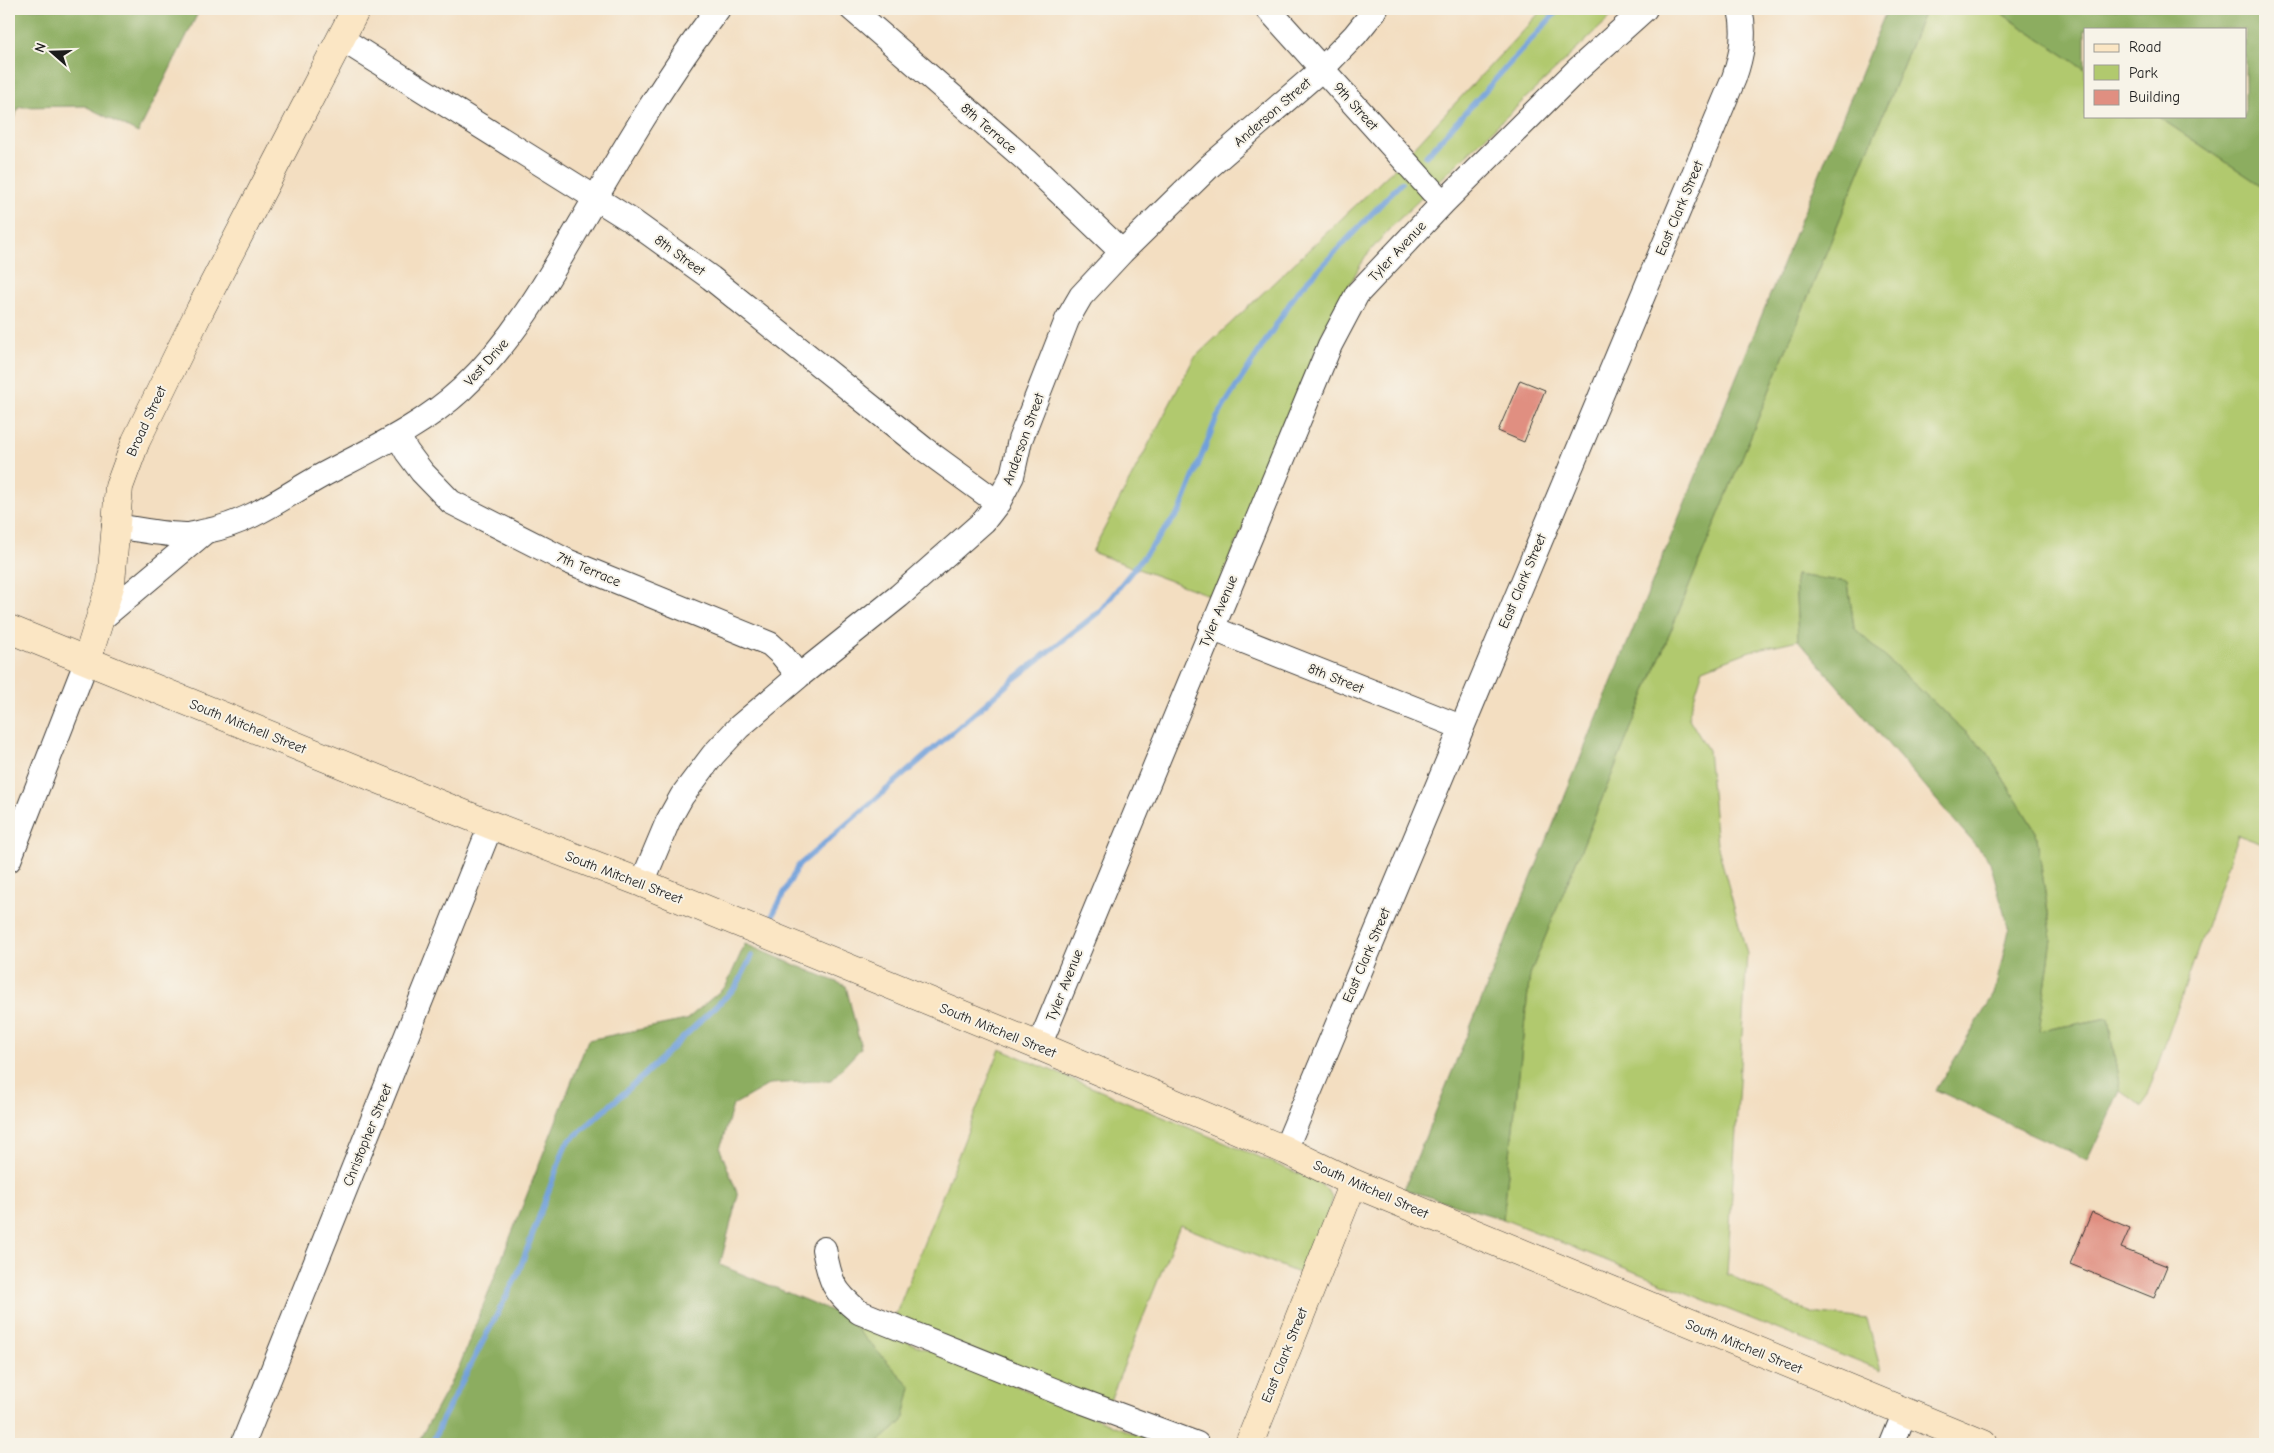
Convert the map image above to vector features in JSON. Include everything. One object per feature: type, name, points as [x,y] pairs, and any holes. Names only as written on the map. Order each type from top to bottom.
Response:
[{"type":"street","name":"Broad Street","points":[[9,860],[87,660],[101,619],[111,583],[114,526],[119,487],[136,441],[200,310],[356,9]]},
{"type":"street","name":"Vest Drive","points":[[114,526],[187,535],[250,517],[398,436],[422,421],[461,390],[488,362],[530,309],[595,198],[694,40],[718,9]]},
{"type":"street","name":"8th Terrace","points":[[852,9],[1026,160],[1122,252]]},
{"type":"street","name":"9th Street","points":[[1268,9],[1443,203]]},
{"type":"street","name":"Anderson Street","points":[[642,884],[668,821],[682,796],[708,762],[739,727],[899,596],[984,521],[998,503],[1012,476],[1020,440],[1067,320],[1081,296],[1122,252],[1210,166],[1322,69],[1355,35],[1376,9]]},
{"type":"street","points":[[1443,203],[1576,71],[1645,9]]},
{"type":"street","name":"East Clark Street","points":[[1285,1150],[1460,728],[1734,78],[1741,58],[1744,26],[1740,9]]},
{"type":"street","name":"8th Street","points":[[340,38],[632,221],[711,278],[924,449],[998,503]]},
{"type":"street","name":"Tyler Avenue","points":[[1039,1046],[1330,345],[1357,294],[1443,203]]},
{"type":"street","name":"7th Terrace","points":[[398,436],[422,472],[451,502],[566,561],[770,644],[782,655],[799,676]]},
{"type":"street","points":[[101,619],[206,531]]},
{"type":"street","name":"8th Street","points":[[1211,628],[1460,728]]},
{"type":"street","name":"South Mitchell Street","points":[[9,629],[1039,1046],[1285,1150],[1353,1182],[1983,1444]]},
{"type":"street","name":"Christopher Street","points":[[243,1444],[491,825]]},
{"type":"street","name":"East Clark Street","points":[[1248,1444],[1353,1182]]},
{"type":"street","points":[[824,1248],[829,1277],[842,1299],[859,1312],[1073,1398],[1197,1444]]},
{"type":"street","points":[[1892,1444],[1904,1412]]},
{"type":"green space","points":[[9,9],[200,9],[138,133],[85,106],[19,107],[9,130]]},
{"type":"green space","points":[[1543,9],[1619,9],[1391,227],[1365,257],[1325,328],[1214,597],[1092,552],[1194,358],[1393,170]]},
{"type":"green space","points":[[1887,9],[1926,9],[1530,974],[1503,1219],[1404,1189]]},
{"type":"green space","points":[[1926,9],[1995,9],[2084,68],[2084,118],[2160,118],[2265,188],[2265,845],[2238,835],[2143,1107],[2120,1090],[2108,1018],[2039,1031],[2052,939],[2036,832],[1987,752],[1854,628],[1848,582],[1795,575],[1798,640],[1750,651],[1703,669],[1688,717],[1708,750],[1717,844],[1747,954],[1727,1274],[1811,1313],[1867,1319],[1881,1371],[1503,1219],[1530,974]]},
{"type":"green space","points":[[1995,9],[2265,9],[2265,188],[2160,118],[2246,118],[2246,28],[2084,28],[2084,68]]},
{"type":"green space","points":[[1795,575],[1848,582],[1854,628],[1987,752],[2036,832],[2052,939],[2039,1031],[2108,1018],[2120,1090],[2088,1160],[1936,1090],[1994,994],[2009,930],[1990,862],[1798,640]]},
{"type":"green space","points":[[745,944],[846,986],[861,1048],[831,1080],[770,1084],[733,1105],[720,1149],[738,1195],[720,1265],[844,1316],[911,1387],[903,1421],[876,1444],[417,1444],[459,1367],[588,1040],[686,1020],[726,986]]},
{"type":"green space","points":[[1000,1049],[1314,1180],[1327,1189],[1333,1198],[1308,1277],[1180,1225],[1111,1398],[1103,1403],[894,1319]]},
{"type":"green space","points":[[844,1316],[1159,1444],[876,1444],[903,1421],[911,1387]]},
{"type":"building","points":[[1520,380],[1545,390],[1524,442],[1498,431]]},
{"type":"building","points":[[2092,1212],[2130,1228],[2121,1248],[2167,1266],[2154,1298],[2070,1264]]},
{"type":"waterway","points":[[1426,156],[1559,9]]},
{"type":"waterway","points":[[770,920],[798,866],[1014,679],[1100,611],[1180,511],[1217,417],[1297,292],[1401,183]]},
{"type":"waterway","points":[[432,1444],[441,1422],[517,1276],[566,1144],[643,1076],[736,987],[752,956]]}]
